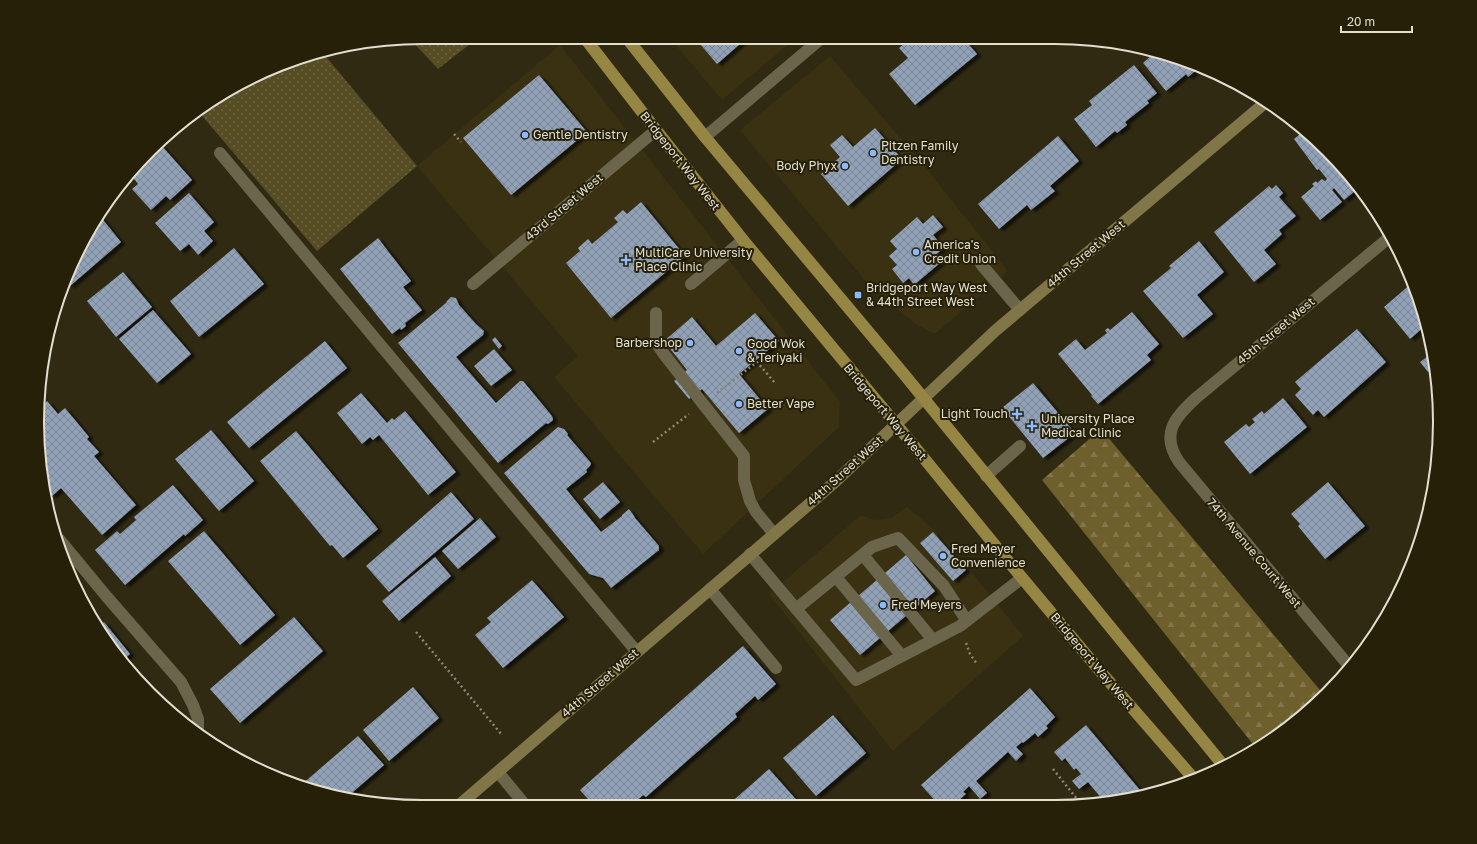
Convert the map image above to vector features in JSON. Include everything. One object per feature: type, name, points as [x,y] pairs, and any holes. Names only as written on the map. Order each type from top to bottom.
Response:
[{"type":"main road","name":"Bridgeport Way West","points":[[589,44],[743,240],[896,424],[914,448],[1100,671],[1190,775]]},
{"type":"main road","points":[[632,44],[705,137],[923,398],[1220,762]]},
{"type":"street","points":[[705,137],[816,44]]},
{"type":"street","name":"44th Street West","points":[[465,800],[841,476],[995,331],[1261,106]]},
{"type":"street","name":"43rd Street West","points":[[473,284],[656,130]]},
{"type":"street","points":[[220,153],[636,652]]},
{"type":"street","points":[[691,284],[743,240]]},
{"type":"street","name":"45th Street West","points":[[1170,434],[1179,414],[1196,398],[1386,240]]},
{"type":"street","points":[[981,264],[1020,310]]},
{"type":"street","points":[[656,313],[656,342],[744,456],[744,480],[750,501],[756,512],[774,534]]},
{"type":"street","name":"74th Avenue Court West","points":[[1170,434],[1172,449],[1179,462],[1346,663]]},
{"type":"street","points":[[986,476],[1020,446]]},
{"type":"street","points":[[796,609],[872,548],[898,538],[944,586],[967,621]]},
{"type":"street","points":[[65,546],[180,682],[194,705],[198,726]]},
{"type":"street","points":[[750,554],[856,680],[960,626],[1022,578]]},
{"type":"street","points":[[863,555],[933,640]]},
{"type":"street","points":[[836,577],[902,656]]},
{"type":"street","points":[[710,589],[776,668]]},
{"type":"street","points":[[498,772],[521,800]]},
{"type":"path","points":[[454,134],[461,142]]},
{"type":"path","points":[[416,632],[502,735]]},
{"type":"path","points":[[1053,768],[1078,799]]},
{"type":"shaded area","points":[[415,44],[470,44],[438,69]]},
{"type":"shaded area","points":[[675,44],[789,44],[722,100]]},
{"type":"shaded area","points":[[560,45],[840,402],[839,427],[703,554],[554,377],[578,356],[417,166]]},
{"type":"shaded area","points":[[830,56],[921,162],[1008,271],[935,334],[915,324],[868,284],[740,130]]},
{"type":"shaded area","points":[[326,57],[417,166],[317,251],[202,115],[255,83],[300,64]]},
{"type":"shaded area","points":[[907,507],[948,543],[1023,636],[893,751],[769,594],[861,515],[875,520],[891,518]]},
{"type":"green space","points":[[1101,429],[1320,691],[1285,722],[1253,744],[1042,480]]},
{"type":"building","points":[[700,44],[740,44],[717,64]]},
{"type":"building","points":[[904,44],[968,44],[977,54],[915,105],[889,74],[908,58],[899,48]]},
{"type":"building","points":[[1150,56],[1195,71],[1188,77],[1186,74],[1166,91],[1143,63]]},
{"type":"building","points":[[1134,65],[1157,93],[1147,101],[1149,103],[1125,122],[1127,125],[1117,133],[1115,131],[1096,147],[1074,119],[1092,105],[1089,101]]},
{"type":"building","name":"Gentle Dentistry","points":[[539,75],[587,132],[511,195],[463,138]]},
{"type":"building","points":[[875,128],[902,159],[848,206],[821,174],[840,157],[830,145],[842,135],[853,147]]},
{"type":"building","points":[[1300,134],[1304,138],[1322,155],[1355,191],[1344,200],[1334,188],[1332,190],[1342,202],[1320,220],[1301,197],[1314,186],[1312,184],[1316,181],[1317,183],[1322,179],[1325,181],[1327,179],[1319,169],[1317,170],[1294,139]]},
{"type":"building","points":[[1058,136],[1079,161],[1050,186],[1055,191],[1031,210],[1027,205],[999,229],[978,204]]},
{"type":"building","points":[[163,147],[192,180],[170,200],[166,196],[151,210],[132,189],[138,184],[134,178]]},
{"type":"building","points":[[1276,185],[1283,193],[1279,197],[1296,216],[1279,230],[1282,234],[1264,250],[1276,264],[1254,282],[1214,232],[1269,186],[1272,189]]},
{"type":"building","points":[[189,193],[214,222],[204,231],[213,241],[198,255],[189,244],[180,251],[155,223]]},
{"type":"building","name":"MultiCare University Place Clinic","points":[[641,202],[685,256],[611,318],[566,263],[580,251],[578,248],[588,239],[592,244],[618,222],[614,218],[623,210],[627,214]]},
{"type":"building","name":"America's Credit Union","points":[[933,215],[943,227],[933,235],[944,248],[935,255],[941,262],[914,285],[909,278],[903,283],[892,269],[897,265],[889,256],[897,249],[890,241],[917,217],[923,224]]},
{"type":"building","points":[[103,220],[121,242],[70,286],[83,255]]},
{"type":"building","points":[[378,238],[411,281],[403,287],[422,310],[405,323],[406,326],[401,330],[400,328],[392,334],[340,269]]},
{"type":"building","points":[[1199,241],[1224,272],[1197,295],[1213,314],[1183,338],[1143,291],[1171,268],[1169,266]]},
{"type":"building","points":[[234,248],[264,284],[199,337],[170,301]]},
{"type":"building","points":[[123,272],[152,307],[116,337],[87,301]]},
{"type":"building","points":[[1408,287],[1421,329],[1410,339],[1384,307]]},
{"type":"building","points":[[451,297],[456,298],[459,305],[484,331],[483,335],[456,357],[496,403],[520,381],[523,381],[552,416],[553,420],[548,424],[546,423],[498,463],[398,343],[446,303]]},
{"type":"building","points":[[153,310],[191,354],[157,383],[119,339]]},
{"type":"building","points":[[1132,312],[1159,344],[1147,355],[1151,360],[1098,404],[1058,354],[1076,339],[1085,350],[1107,333],[1105,330],[1108,328],[1110,330]]},
{"type":"building","points":[[755,313],[779,341],[739,374],[768,409],[739,433],[702,389],[689,399],[674,381],[687,370],[664,341],[692,317],[716,346]]},
{"type":"building","points":[[1357,329],[1386,362],[1324,417],[1318,410],[1313,415],[1295,395],[1301,389],[1295,382]]},
{"type":"building","points":[[495,337],[502,346],[499,349],[492,340]]},
{"type":"building","points":[[325,341],[347,368],[249,448],[227,422]]},
{"type":"building","points":[[494,349],[512,370],[491,386],[474,366]]},
{"type":"building","points":[[1427,356],[1430,370],[1428,372],[1420,362]]},
{"type":"building","points":[[1033,383],[1075,433],[1043,458],[1002,408]]},
{"type":"building","points":[[361,393],[387,423],[392,418],[394,420],[405,411],[456,472],[428,495],[379,435],[373,440],[370,437],[362,444],[337,413]]},
{"type":"building","points":[[1283,398],[1307,427],[1250,474],[1224,442],[1246,424],[1249,427],[1255,422],[1252,419],[1262,411],[1264,414]]},
{"type":"building","points":[[47,401],[58,414],[65,408],[89,437],[87,439],[99,452],[94,456],[136,505],[102,535],[61,488],[52,496],[51,495],[45,447],[45,403]]},
{"type":"building","points":[[558,427],[564,429],[568,434],[567,435],[591,463],[586,470],[587,472],[566,489],[601,532],[629,509],[659,546],[659,550],[611,588],[603,578],[589,574],[504,473]]},
{"type":"building","points":[[211,430],[254,481],[219,511],[175,459]]},
{"type":"building","points":[[296,431],[378,529],[343,558],[332,545],[330,546],[260,461]]},
{"type":"building","points":[[603,482],[620,502],[600,519],[583,499]]},
{"type":"building","points":[[1328,482],[1365,526],[1325,559],[1298,526],[1300,524],[1291,514]]},
{"type":"building","points":[[173,485],[203,520],[185,536],[184,534],[125,585],[95,550],[117,531],[120,534],[136,520],[134,517]]},
{"type":"building","points":[[451,492],[474,519],[389,592],[366,566]]},
{"type":"building","points":[[480,518],[496,537],[458,569],[442,551]]},
{"type":"building","points":[[204,531],[275,615],[240,645],[168,561]]},
{"type":"building","name":"Fred Meyer Convenience","points":[[933,532],[966,570],[953,581],[920,543]]},
{"type":"building","name":"Fred Meyers","points":[[906,555],[935,591],[860,655],[830,620]]},
{"type":"building","points":[[435,557],[451,576],[399,621],[382,601]]},
{"type":"building","points":[[532,580],[564,617],[503,668],[475,635],[491,622],[487,618]]},
{"type":"building","points":[[294,617],[323,651],[240,723],[210,689]]},
{"type":"building","points":[[104,622],[130,654],[126,657],[122,652],[103,623]]},
{"type":"building","points":[[743,646],[776,684],[758,700],[755,696],[735,714],[737,717],[646,797],[643,795],[638,800],[589,800],[580,790]]},
{"type":"building","points":[[413,687],[439,718],[389,761],[363,730]]},
{"type":"building","points":[[1030,688],[1055,717],[1046,726],[1048,728],[1038,737],[1035,733],[1016,747],[1023,754],[1016,761],[1008,752],[976,781],[987,793],[980,799],[969,786],[963,792],[966,794],[959,800],[934,800],[921,785]]},
{"type":"building","points":[[833,715],[866,753],[816,796],[783,758]]},
{"type":"building","points":[[1086,725],[1140,790],[1101,797],[1088,782],[1079,789],[1072,781],[1081,774],[1076,768],[1074,770],[1065,758],[1062,761],[1054,752]]},
{"type":"building","points":[[358,736],[384,765],[351,794],[305,781]]},
{"type":"building","points":[[769,769],[797,800],[734,800]]},
{"type":"place","name":"Gentle Dentistry","points":[[525,135]]},
{"type":"place","name":"Pitzen Family Dentistry","points":[[873,153]]},
{"type":"place","name":"Body Phyx","points":[[845,166]]},
{"type":"place","name":"America's Credit Union","points":[[916,252]]},
{"type":"place","name":"MultiCare University Place Clinic","points":[[626,260]]},
{"type":"place","name":"Bridgeport Way West & 44th Street West","points":[[858,295]]},
{"type":"place","name":"Barbershop","points":[[690,343]]},
{"type":"place","name":"Good Wok & Teriyaki","points":[[739,351]]},
{"type":"place","name":"Better Vape","points":[[739,404]]},
{"type":"place","name":"Light Touch","points":[[1017,414]]},
{"type":"place","name":"University Place Medical Clinic","points":[[1032,426]]},
{"type":"place","name":"Fred Meyer Convenience","points":[[943,556]]},
{"type":"place","name":"Fred Meyers","points":[[883,605]]}]
